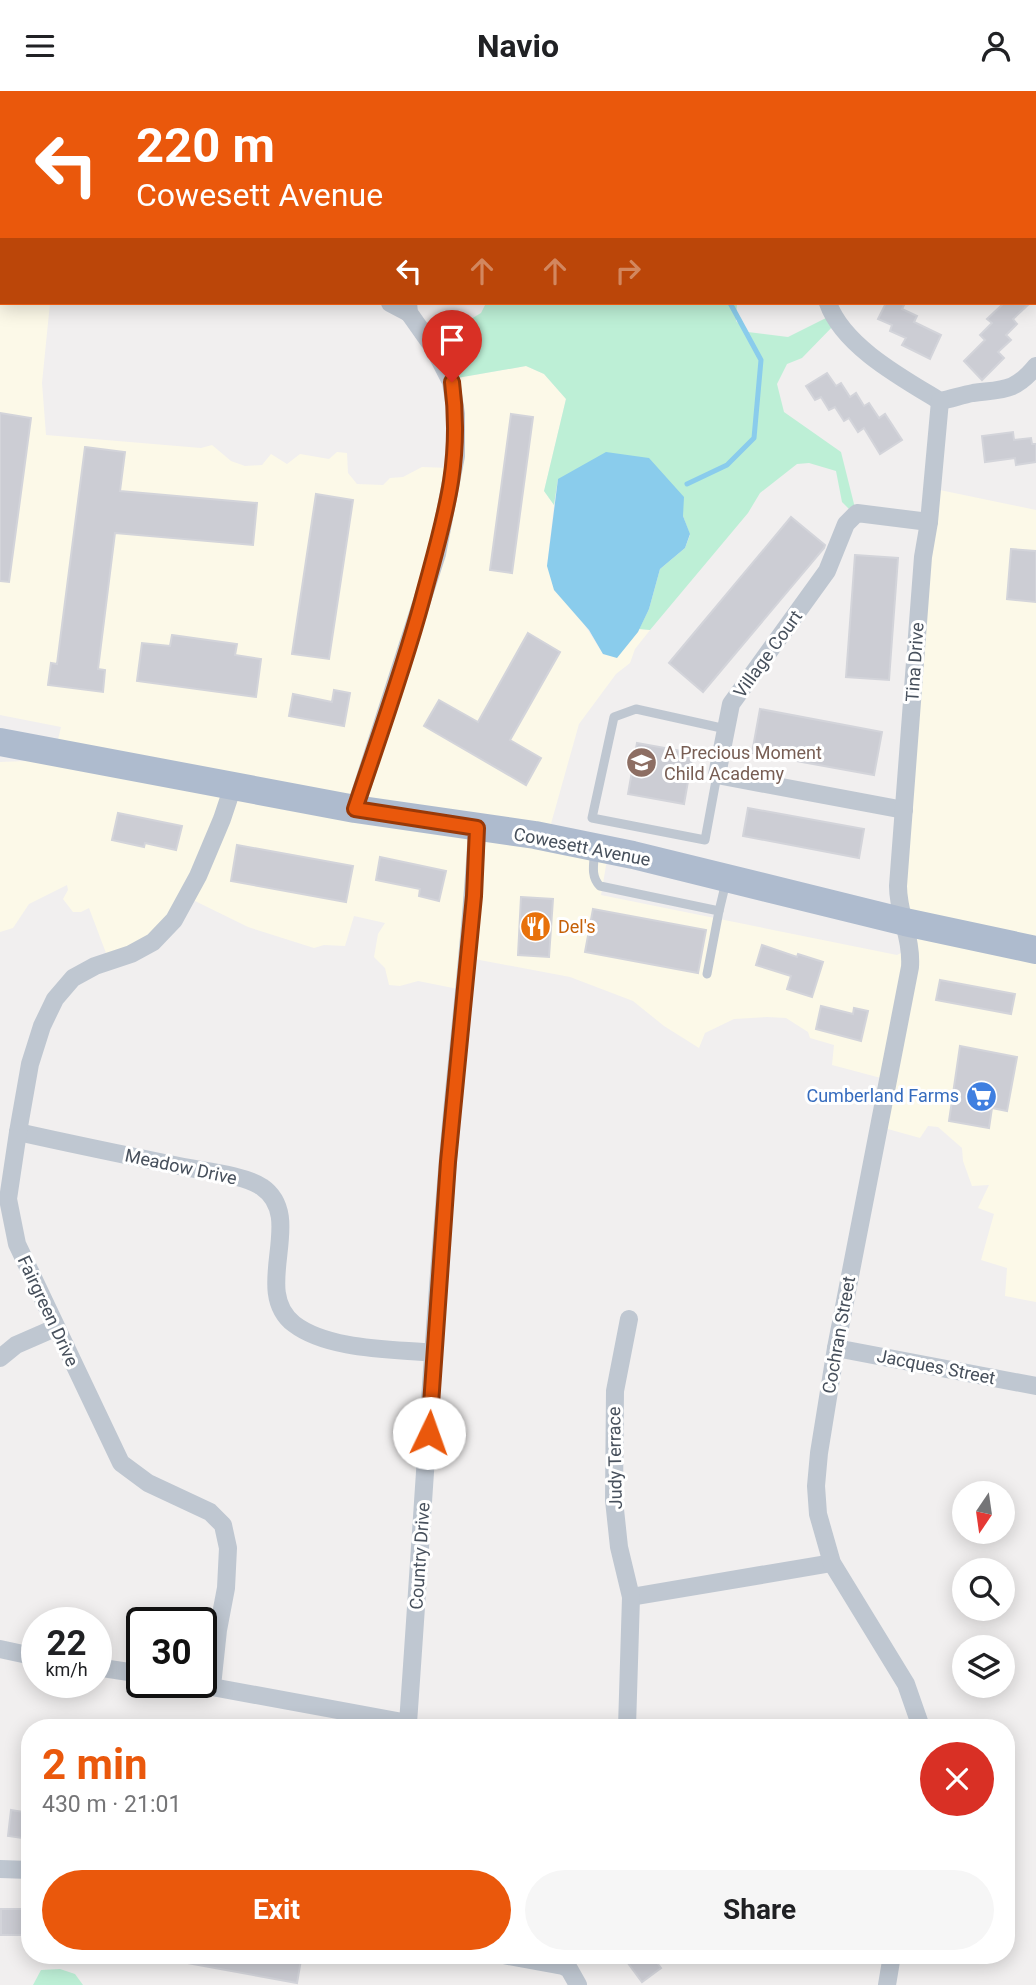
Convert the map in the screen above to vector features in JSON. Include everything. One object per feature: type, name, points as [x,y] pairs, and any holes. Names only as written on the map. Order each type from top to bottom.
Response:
[{"type":"main road","name":"Cowesett Avenue","points":[[0,742],[355,809],[535,835],[595,847],[905,922],[1036,950]]},
{"type":"main road","points":[[0,759],[98,760]]},
{"type":"street","points":[[829,305],[834,318],[858,345],[901,377],[940,401],[1006,390],[1020,384],[1036,366]]},
{"type":"street","points":[[355,809],[436,554],[456,456],[456,414],[452,382],[409,308]]},
{"type":"street","name":"Tina Drive","points":[[905,922],[898,896],[923,557],[929,522],[940,401]]},
{"type":"street","name":"Village Court","points":[[717,775],[731,704],[827,571],[846,524],[857,513],[929,522]]},
{"type":"street","points":[[717,775],[904,810]]},
{"type":"street","name":"Fairgreen Drive","points":[[217,1639],[226,1588],[228,1548],[223,1525],[210,1512],[148,1483],[121,1463],[17,1244],[8,1199],[30,1065],[42,1026],[55,999],[73,978],[153,942],[174,920],[198,876],[233,786]]},
{"type":"street","name":"Country Drive","points":[[408,1719],[433,1353],[450,1135],[474,896],[477,828]]},
{"type":"street","name":"Cochran Street","points":[[905,922],[910,941],[910,967],[836,1348],[816,1486],[818,1514],[832,1563],[906,1684],[918,1719]]},
{"type":"street","name":"Meadow Drive","points":[[18,1132],[216,1173],[260,1186],[271,1196],[280,1222],[276,1296],[282,1313],[295,1326],[321,1338],[356,1346],[433,1353]]},
{"type":"street","name":"Judy Terrace","points":[[626,1719],[631,1597],[619,1548],[614,1500],[615,1391],[629,1319]]},
{"type":"street","points":[[0,1358],[16,1345],[55,1328]]},
{"type":"street","name":"Jacques Street","points":[[836,1348],[1036,1386]]},
{"type":"street","points":[[631,1597],[832,1563]]},
{"type":"street","points":[[0,1649],[21,1654]]},
{"type":"street","name":"Country Drive","points":[[217,1687],[387,1719]]},
{"type":"street","points":[[0,1869],[21,1870]]},
{"type":"street","points":[[552,1964],[569,1969],[578,1985]]},
{"type":"street","points":[[887,1985],[890,1964]]},
{"type":"lane","points":[[717,775],[705,840],[592,818],[614,717],[636,709],[726,729]]},
{"type":"lane","points":[[595,847],[594,881],[600,886],[719,911]]},
{"type":"lane","points":[[707,974],[727,878]]},
{"type":"shaded area","points":[[0,305],[50,305],[42,383],[46,435],[201,448],[212,445],[231,461],[245,466],[262,465],[271,454],[287,464],[300,454],[329,459],[337,452],[347,453],[348,473],[357,484],[383,485],[390,478],[403,477],[422,467],[450,468],[457,378],[526,366],[544,374],[566,399],[544,491],[554,505],[547,566],[603,654],[639,629],[650,630],[635,649],[630,663],[616,674],[579,724],[547,838],[608,854],[601,895],[897,955],[901,953],[906,917],[895,910],[935,489],[1036,510],[1036,1302],[1005,1296],[1007,1268],[981,1260],[994,1214],[978,1208],[989,1185],[972,1186],[963,1161],[962,1148],[938,1127],[928,1126],[920,1138],[877,1126],[881,1078],[832,1065],[834,1045],[810,1038],[808,1032],[786,1018],[734,1019],[705,1033],[699,1048],[664,1026],[633,1001],[570,977],[469,958],[463,990],[418,981],[400,986],[389,985],[385,968],[374,957],[378,934],[385,923],[354,916],[345,946],[324,945],[314,948],[248,927],[193,900],[173,923],[109,961],[89,908],[73,912],[63,899],[68,890],[67,885],[29,904],[13,928],[0,932],[0,762],[53,760],[61,727],[0,715]]},
{"type":"green space","points":[[485,305],[737,305],[736,321],[748,332],[788,337],[830,316],[836,323],[802,358],[787,364],[777,384],[784,412],[841,452],[856,512],[854,514],[842,502],[836,471],[809,463],[797,464],[760,493],[748,513],[650,630],[639,629],[649,609],[660,569],[685,548],[690,535],[683,516],[558,479],[554,505],[544,491],[566,399],[544,374],[526,366],[457,378],[432,342],[481,313]]},
{"type":"green space","points":[[60,1969],[75,1974],[83,1985],[33,1985],[41,1970]]},
{"type":"water","points":[[606,452],[649,458],[684,497],[683,516],[690,534],[685,548],[660,569],[649,609],[638,632],[617,658],[603,654],[589,630],[554,590],[547,566],[558,479]]},
{"type":"building","points":[[885,305],[904,305],[902,309],[917,316],[914,322],[941,335],[930,359],[902,345],[906,338],[890,331],[892,325],[878,319]]},
{"type":"building","points":[[1002,305],[1028,305],[1013,319],[1017,324],[1006,335],[1011,340],[998,352],[1004,358],[982,380],[964,361],[985,340],[980,335],[992,323],[987,319]]},
{"type":"building","points":[[827,373],[836,386],[841,383],[850,397],[856,393],[864,406],[869,403],[879,418],[885,414],[902,440],[880,454],[864,428],[858,432],[849,418],[844,421],[835,407],[829,410],[821,397],[815,400],[806,386]]},
{"type":"building","points":[[0,413],[31,418],[9,582],[0,581]]},
{"type":"building","points":[[511,414],[533,417],[512,573],[490,570]]},
{"type":"building","points":[[1013,432],[1014,440],[1031,438],[1032,444],[1036,444],[1036,462],[1016,465],[1015,458],[985,462],[982,436]]},
{"type":"building","points":[[85,447],[125,452],[120,491],[257,503],[253,545],[115,533],[98,669],[105,670],[103,692],[48,685],[51,663],[57,664]]},
{"type":"building","points":[[316,494],[353,500],[329,659],[292,654]]},
{"type":"building","points":[[791,517],[825,545],[824,548],[703,692],[669,663]]},
{"type":"building","points":[[1011,549],[1036,551],[1036,602],[1007,599]]},
{"type":"building","points":[[855,555],[898,558],[889,680],[846,677]]},
{"type":"building","points":[[528,633],[560,652],[510,740],[541,758],[526,785],[424,726],[439,700],[478,722]]},
{"type":"building","points":[[172,635],[237,644],[235,655],[261,659],[256,697],[137,681],[142,643],[170,646]]},
{"type":"building","points":[[334,690],[350,693],[344,726],[289,716],[293,694],[332,702]]},
{"type":"building","points":[[760,709],[882,732],[874,775],[752,753]]},
{"type":"building","points":[[637,743],[693,753],[684,804],[628,794]]},
{"type":"building","points":[[748,808],[864,829],[859,858],[743,836]]},
{"type":"building","points":[[118,813],[182,826],[176,850],[145,843],[144,847],[112,840]]},
{"type":"building","points":[[237,845],[353,866],[346,902],[231,881]]},
{"type":"building","points":[[380,857],[446,871],[439,901],[419,896],[420,889],[376,880]]},
{"type":"building","name":"Del's","points":[[521,897],[553,899],[549,957],[518,955]]},
{"type":"building","points":[[593,909],[706,930],[698,973],[585,952]]},
{"type":"building","points":[[762,945],[797,957],[798,954],[823,962],[812,997],[787,989],[791,976],[756,965]]},
{"type":"building","points":[[940,980],[1015,994],[1011,1014],[936,1000]]},
{"type":"building","points":[[821,1006],[853,1014],[854,1008],[868,1011],[861,1041],[816,1029]]},
{"type":"building","name":"Cumberland Farms","points":[[960,1046],[1017,1057],[1007,1111],[992,1108],[989,1128],[949,1121]]},
{"type":"building","points":[[11,1810],[21,1812],[21,1838],[8,1836]]},
{"type":"building","points":[[1,1909],[21,1909],[21,1935],[1,1935]]},
{"type":"building","points":[[192,1964],[300,1964],[297,1983]]},
{"type":"building","points":[[629,1964],[658,1964],[661,1968],[642,1982]]},
{"type":"waterway","points":[[687,484],[727,465],[754,438],[761,360],[731,305]]},
{"type":"place","name":"A Precious Moment Child Academy","points":[[641,763]]},
{"type":"place","name":"Del's","points":[[535,927]]},
{"type":"place","name":"Cumberland Farms","points":[[982,1096]]},
{"type":"route","points":[[429,1433],[448,1162],[474,896],[477,828],[355,809],[418,616],[447,506],[456,456],[456,414],[452,382]]}]
